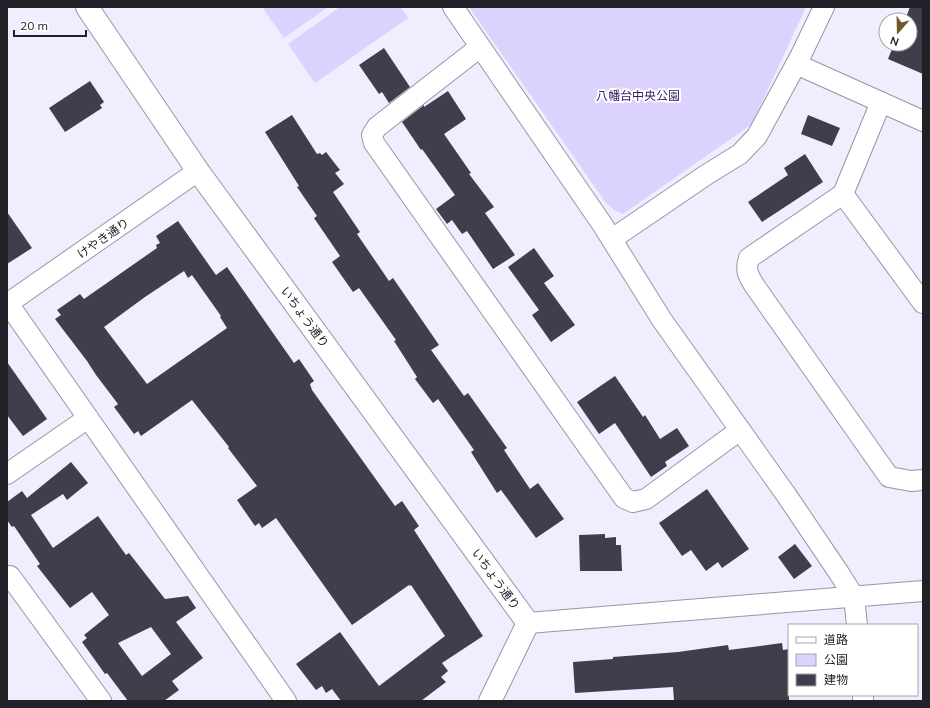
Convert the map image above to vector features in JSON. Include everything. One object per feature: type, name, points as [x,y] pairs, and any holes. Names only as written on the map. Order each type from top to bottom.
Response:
[{"type":"street","name":"いちょう通り","points":[[87,7],[198,171],[528,623]]},
{"type":"street","points":[[453,7],[612,239],[662,320],[787,496],[854,597],[857,624]]},
{"type":"street","points":[[612,239],[706,175],[740,154],[757,136],[796,64],[824,7]]},
{"type":"street","points":[[480,47],[377,127],[372,135],[374,143],[624,498],[633,502],[646,499],[740,430]]},
{"type":"street","points":[[796,64],[923,120]]},
{"type":"street","points":[[881,102],[843,194],[749,258],[746,266],[747,273],[754,285],[888,477],[911,481],[923,480]]},
{"type":"street","name":"けやき通り","points":[[7,303],[198,171]]},
{"type":"street","points":[[843,194],[923,303]]},
{"type":"street","points":[[7,303],[88,418],[127,478],[286,701]]},
{"type":"street","points":[[7,474],[88,418]]},
{"type":"street","points":[[7,578],[10,576],[101,701]]},
{"type":"street","points":[[490,701],[528,623],[854,597],[923,590]]},
{"type":"green space","points":[[262,7],[328,7],[284,38]]},
{"type":"green space","points":[[340,7],[400,7],[408,18],[315,83],[288,44]]},
{"type":"green space","name":"八幡台中央公園","points":[[469,7],[806,7],[752,124],[623,214],[614,210],[606,203]]},
{"type":"building","points":[[910,7],[923,7],[923,74],[888,59],[891,52],[918,52],[918,12],[908,12]]},
{"type":"building","points":[[384,48],[410,87],[389,103],[382,92],[379,94],[359,65]]},
{"type":"building","points":[[90,81],[104,102],[100,105],[102,108],[65,132],[49,108]]},
{"type":"building","points":[[448,91],[466,119],[444,134],[471,173],[469,174],[494,207],[485,213],[515,255],[493,269],[467,231],[462,234],[452,220],[447,224],[436,209],[455,195],[402,122],[424,105],[424,107]]},
{"type":"building","points":[[292,115],[317,154],[320,153],[322,155],[326,152],[340,170],[335,173],[344,184],[333,192],[360,232],[357,234],[389,281],[393,278],[439,345],[431,350],[464,396],[468,393],[507,448],[504,450],[530,489],[538,483],[564,519],[536,538],[501,490],[497,493],[471,452],[474,450],[438,399],[433,403],[415,379],[417,377],[394,341],[396,340],[359,288],[353,292],[332,262],[340,256],[314,218],[317,216],[297,187],[299,186],[265,132]]},
{"type":"building","points":[[808,115],[840,128],[832,146],[801,134]]},
{"type":"building","points":[[805,154],[823,182],[762,222],[748,202],[788,175],[784,168]]},
{"type":"building","points":[[7,212],[32,248],[7,264]]},
{"type":"building","points":[[178,221],[216,275],[227,267],[294,363],[299,359],[314,381],[310,384],[312,390],[395,506],[402,501],[419,526],[414,530],[483,636],[442,663],[448,671],[441,677],[446,682],[421,701],[341,701],[332,689],[326,693],[322,686],[316,690],[296,664],[340,632],[379,686],[445,636],[411,585],[352,625],[276,518],[262,528],[259,523],[255,526],[237,500],[257,486],[192,400],[141,436],[138,431],[134,434],[114,407],[118,404],[55,319],[61,315],[57,310],[80,294],[84,299],[157,248],[156,245],[160,243],[156,236]],"holes":[[[184,271],[188,278],[192,275],[221,316],[220,317],[227,328],[147,384],[104,327]]]},
{"type":"building","points":[[534,248],[554,276],[544,283],[575,325],[551,342],[532,315],[539,310],[508,267]]},
{"type":"building","points":[[7,362],[47,419],[23,436],[7,415]]},
{"type":"building","points":[[615,376],[643,417],[645,415],[660,439],[677,428],[689,446],[665,462],[667,466],[651,477],[615,423],[599,434],[577,402]]},
{"type":"building","points":[[71,462],[88,483],[67,500],[63,494],[31,515],[53,548],[98,516],[126,555],[129,553],[165,599],[188,596],[196,608],[176,622],[203,658],[172,681],[179,690],[164,701],[128,701],[107,673],[105,674],[82,642],[87,638],[84,635],[109,615],[92,592],[70,608],[37,566],[40,564],[14,526],[12,527],[7,520],[7,502],[22,491],[27,498]],"holes":[[[151,627],[171,654],[142,676],[118,643]]]},
{"type":"building","points":[[707,489],[749,549],[722,568],[718,562],[706,571],[691,550],[682,556],[659,523]]},
{"type":"building","points":[[605,534],[605,538],[616,537],[616,545],[621,545],[622,571],[580,571],[579,535]]},
{"type":"building","points":[[795,544],[812,566],[794,579],[778,557]]},
{"type":"building","points":[[782,643],[783,650],[788,649],[789,701],[674,701],[673,687],[575,693],[573,662],[678,652],[728,645],[729,650]]}]
